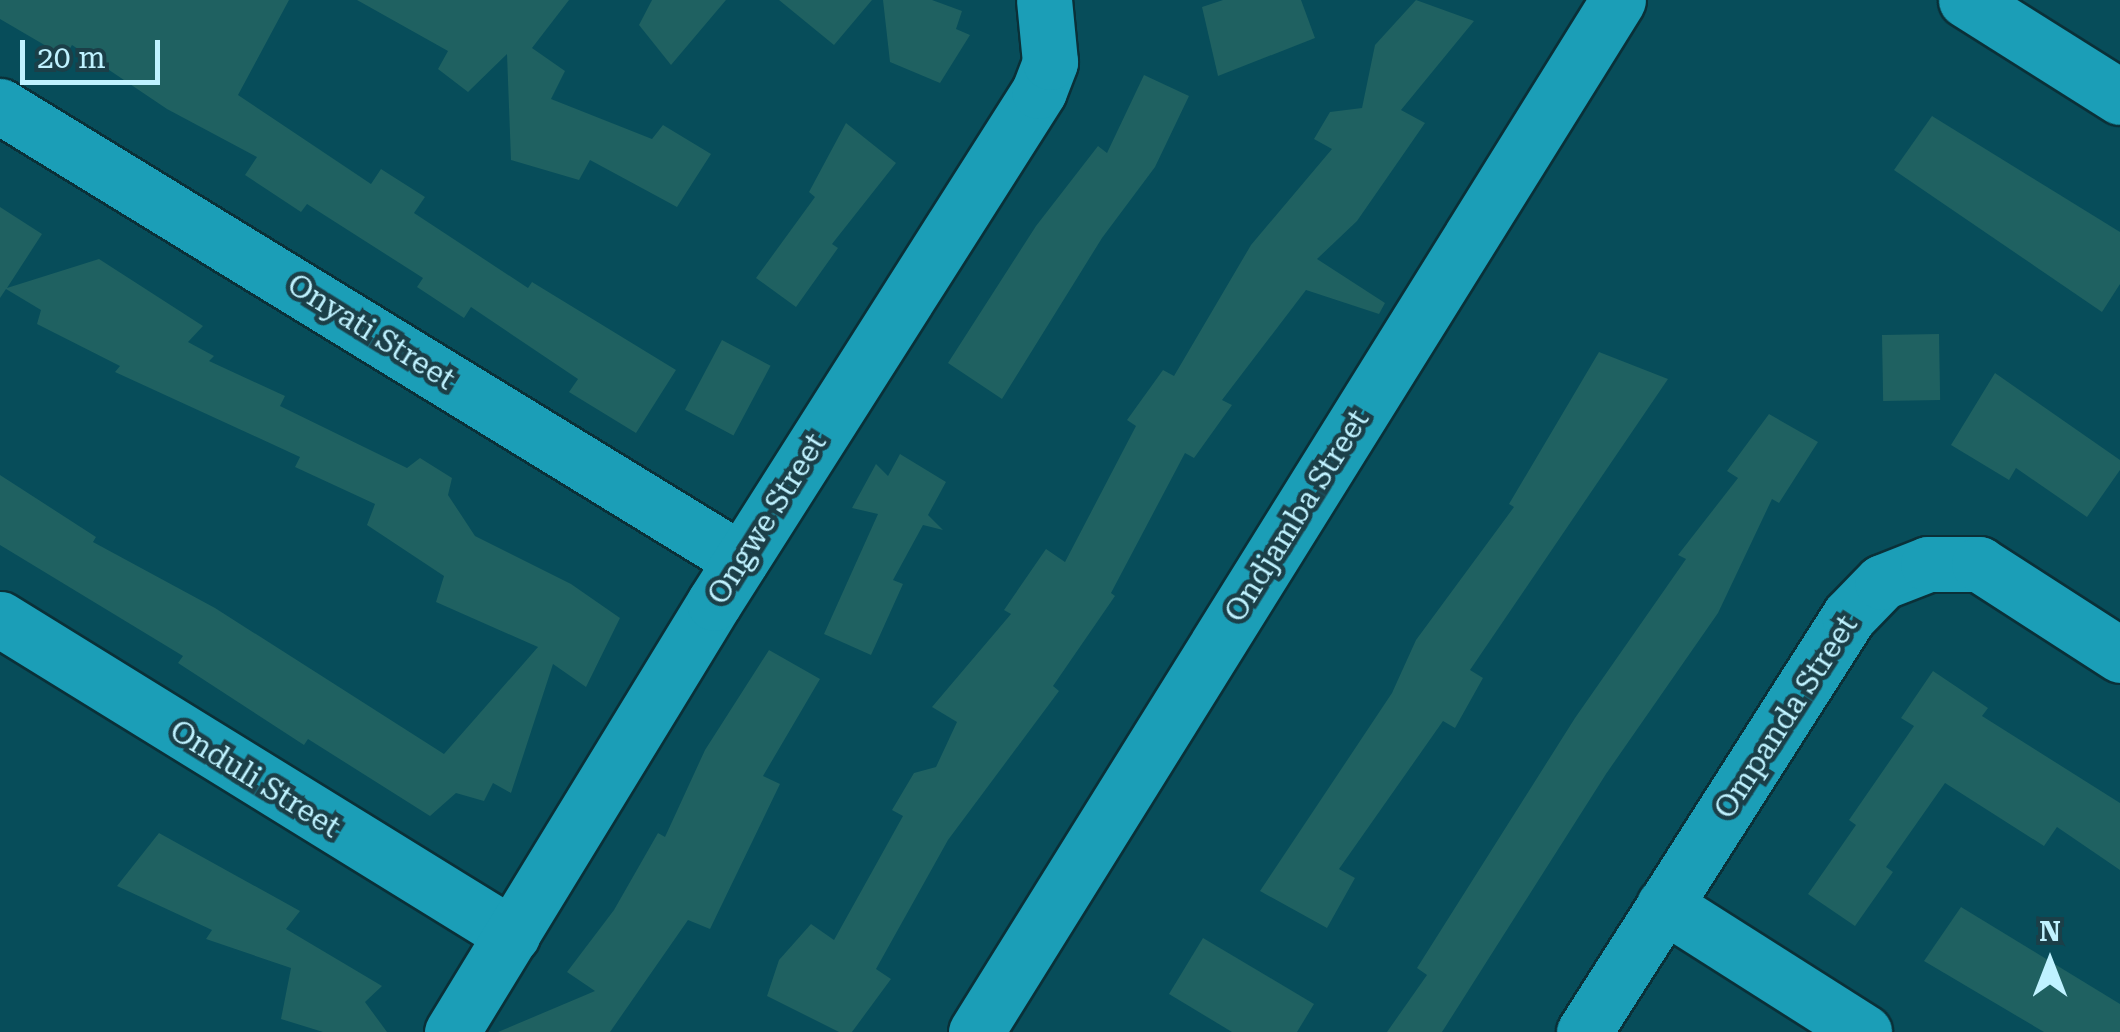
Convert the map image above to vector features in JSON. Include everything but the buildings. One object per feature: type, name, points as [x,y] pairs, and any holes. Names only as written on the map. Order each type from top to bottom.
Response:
[{"type":"street","name":"Ongwe Street","points":[[452,1032],[741,560],[1040,91],[1050,62],[1044,0]]},
{"type":"street","name":"Ondjamba Street","points":[[995,1025],[1618,0]]},
{"type":"street","points":[[1966,0],[2120,97]]},
{"type":"street","name":"Onyati Street","points":[[0,106],[741,560]]},
{"type":"street","name":"Ompanda Street","points":[[1584,1032],[1848,616],[1882,582],[1928,564],[1979,564],[2120,655]]},
{"type":"street","name":"Onduli Street","points":[[0,619],[512,935]]},
{"type":"street","points":[[1664,905],[1864,1032]]}]
